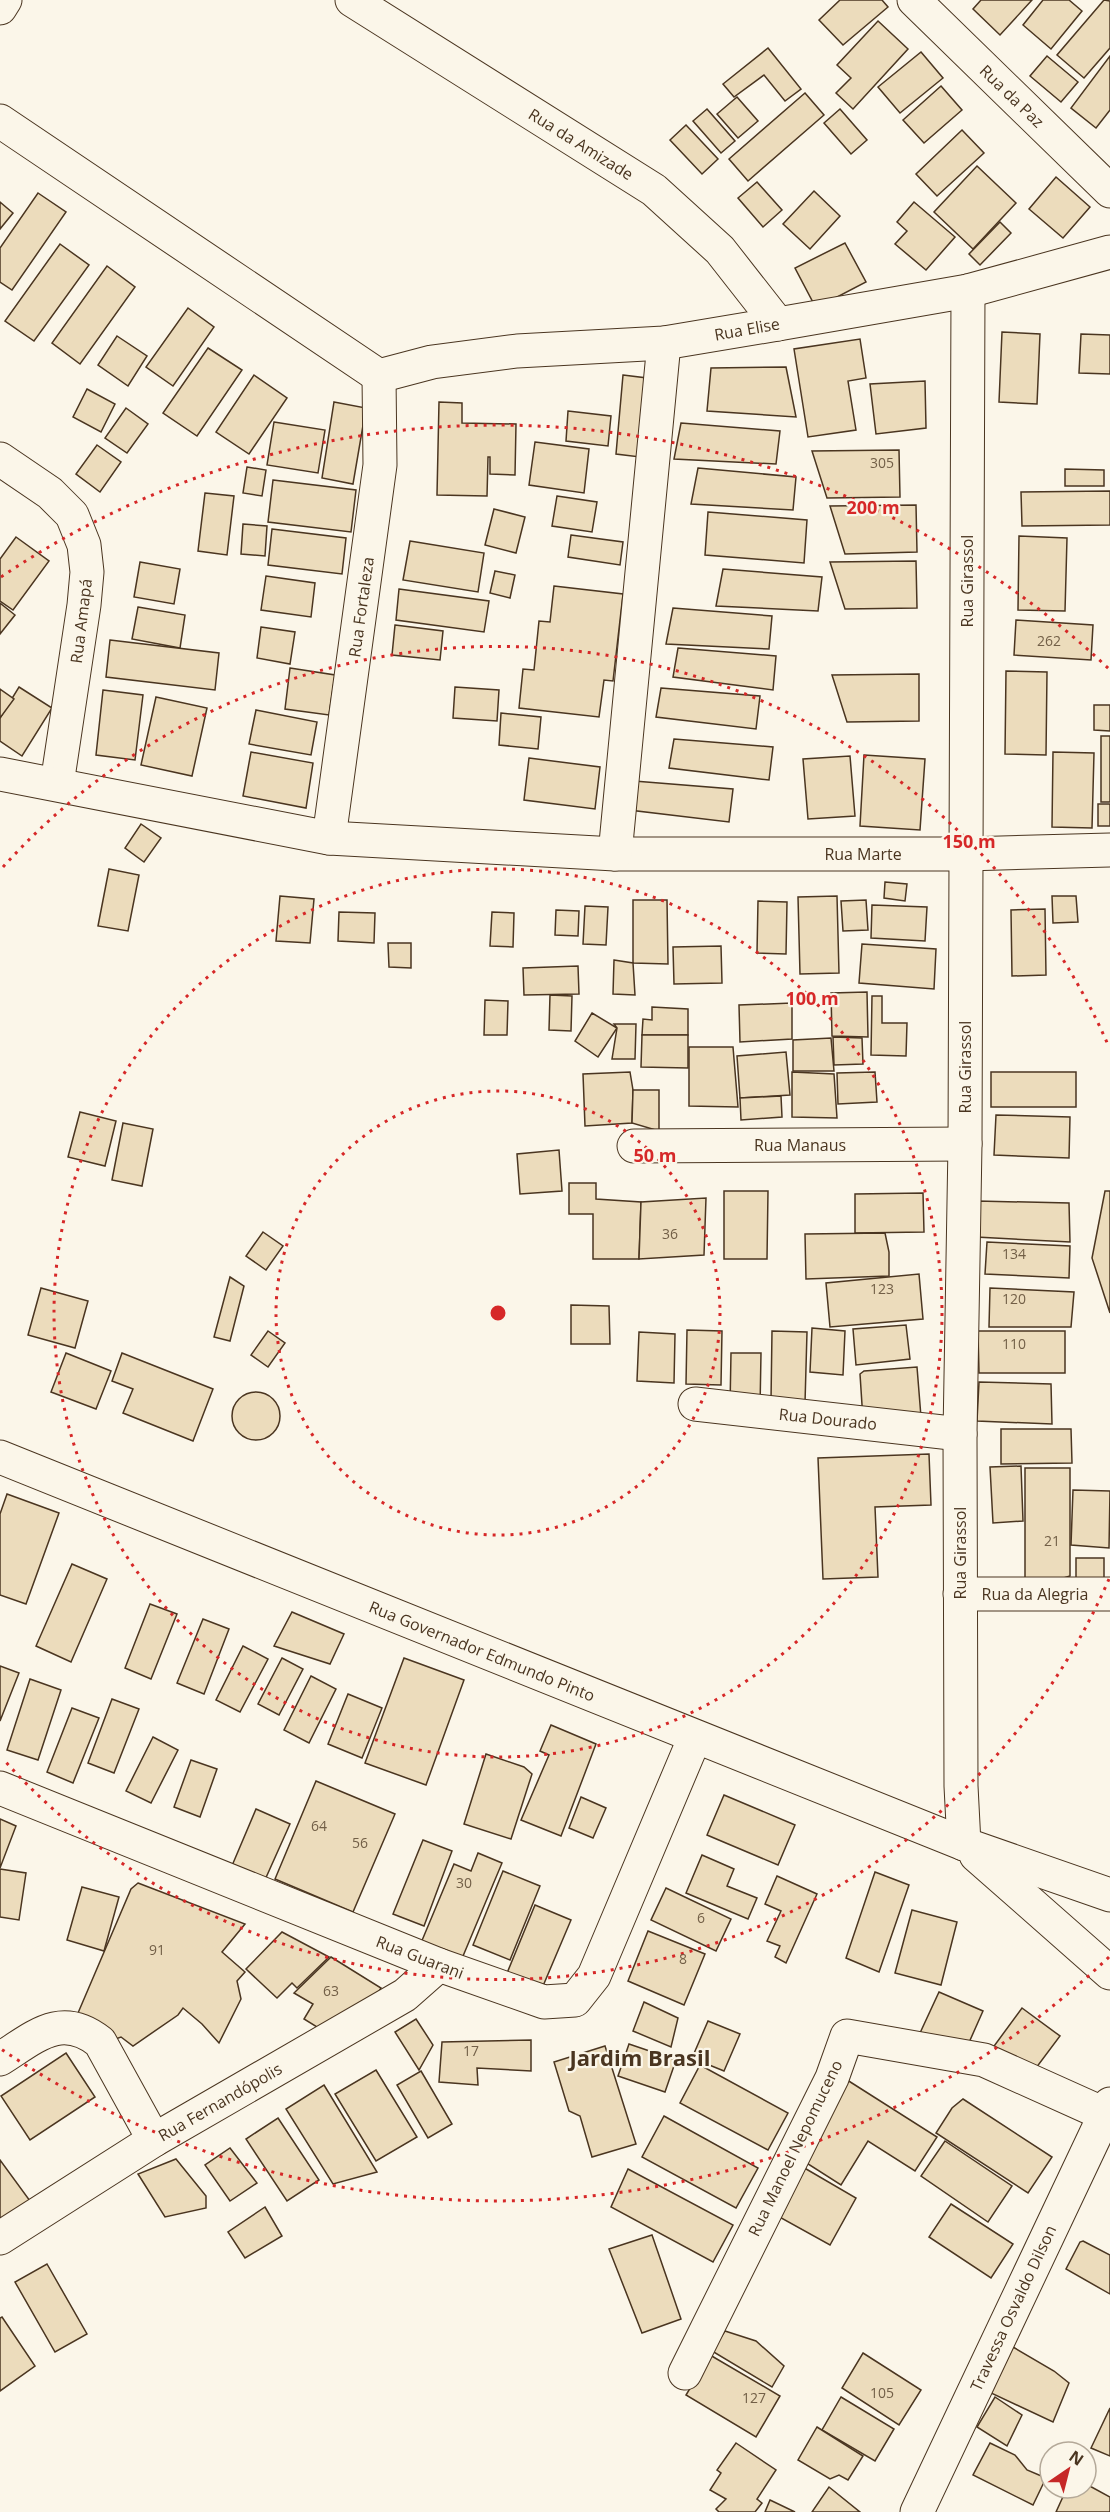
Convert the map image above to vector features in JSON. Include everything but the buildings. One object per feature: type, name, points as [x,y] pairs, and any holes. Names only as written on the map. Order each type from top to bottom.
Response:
[{"type":"street","points":[[0,8],[5,0]]},
{"type":"street","name":"Rua da Amizade","points":[[352,0],[654,190],[720,250],[778,324]]},
{"type":"street","name":"Rua da Paz","points":[[914,0],[1110,191]]},
{"type":"street","points":[[0,121],[379,376]]},
{"type":"street","name":"Rua Elise","points":[[379,376],[432,362],[517,351],[664,343],[778,324],[968,291],[1110,252]]},
{"type":"street","name":"Rua Girassol","points":[[964,1844],[960,1434],[965,1144],[968,291]]},
{"type":"street","points":[[615,854],[664,343]]},
{"type":"street","name":"Rua Fortaleza","points":[[329,838],[380,465],[379,376]]},
{"type":"street","name":"Rua Amapá","points":[[0,459],[50,493],[72,515],[84,545],[87,572],[84,605],[57,784]]},
{"type":"street","name":"Rua Marte","points":[[0,774],[329,838],[615,854],[966,854],[1110,850]]},
{"type":"street","name":"Rua Manaus","points":[[634,1146],[965,1144]]},
{"type":"street","name":"Rua Dourado","points":[[695,1404],[960,1434]]},
{"type":"street","name":"Rua Governador Edmundo Pinto","points":[[0,1457],[964,1844],[1110,1895]]},
{"type":"street","name":"Rua da Alegria","points":[[960,1594],[1110,1594]]},
{"type":"street","name":"Rua Guarani","points":[[0,1788],[439,1965],[544,2002],[575,2000],[594,1976],[695,1737]]},
{"type":"street","points":[[964,1844],[1110,1973]]},
{"type":"street","name":"Rua Fernandópolis","points":[[0,2238],[154,2140],[405,1995],[439,1965]]},
{"type":"street","points":[[0,2059],[44,2031],[70,2027],[86,2031],[100,2042],[154,2140]]},
{"type":"street","name":"Rua Manoel Nepomuceno","points":[[685,2373],[832,2078],[847,2036],[984,2060],[1107,2109]]},
{"type":"street","name":"Travessa Osvaldo Dilson","points":[[917,2512],[1107,2109]]},
{"type":"district","name":"Jardim Brasil","points":[[640,2058]]}]
